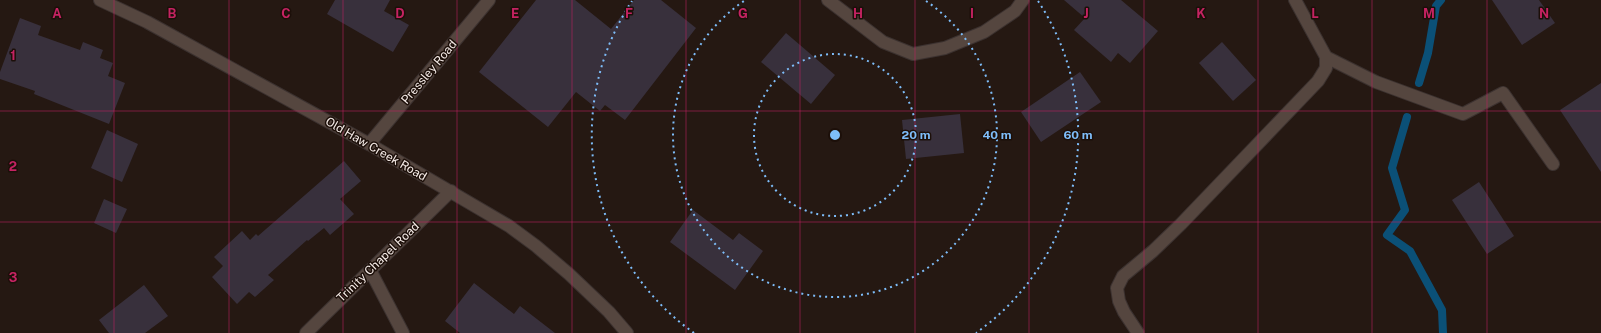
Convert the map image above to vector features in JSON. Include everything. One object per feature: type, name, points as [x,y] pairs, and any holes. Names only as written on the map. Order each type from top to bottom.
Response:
[{"type":"street","name":"Old Haw Creek Road","points":[[100,0],[147,22],[369,144],[509,226],[536,246],[568,274],[609,312],[627,333]]},
{"type":"street","name":"Pressley Road","points":[[369,144],[489,0]]},
{"type":"street","points":[[828,0],[883,42],[913,54],[945,48],[984,32],[1015,10],[1023,0]]},
{"type":"street","points":[[1138,333],[1124,312],[1119,300],[1117,288],[1123,276],[1177,229],[1318,81],[1326,68],[1326,56],[1295,0]]},
{"type":"street","points":[[1326,56],[1376,82],[1463,114],[1503,93],[1553,164]]},
{"type":"street","name":"Trinity Chapel Road","points":[[306,333],[451,191]]},
{"type":"street","points":[[370,270],[403,333]]},
{"type":"building","points":[[335,0],[390,0],[384,11],[409,25],[393,52],[327,14]]},
{"type":"building","points":[[536,0],[575,0],[611,29],[634,0],[661,0],[696,28],[625,120],[605,105],[600,111],[576,92],[548,127],[479,72]]},
{"type":"building","points":[[1064,0],[1121,0],[1158,31],[1130,63],[1118,53],[1111,62],[1074,30],[1085,18]]},
{"type":"building","points":[[1492,0],[1539,0],[1555,23],[1522,45]]},
{"type":"building","points":[[20,18],[41,26],[38,35],[80,50],[83,42],[103,50],[100,58],[113,63],[108,76],[125,83],[109,124],[34,94],[35,91],[0,79],[0,72]]},
{"type":"building","points":[[786,33],[835,75],[811,104],[761,62]]},
{"type":"building","points":[[1222,42],[1256,80],[1233,101],[1199,63]]},
{"type":"building","points":[[1080,72],[1101,102],[1041,142],[1021,112]]},
{"type":"building","points":[[1601,83],[1601,172],[1560,110]]},
{"type":"building","points":[[960,114],[964,153],[906,159],[902,120]]},
{"type":"building","points":[[107,130],[138,144],[122,182],[91,168]]},
{"type":"building","points":[[344,161],[361,181],[340,199],[354,214],[330,235],[324,228],[308,241],[307,240],[268,275],[274,280],[255,297],[249,292],[237,304],[212,277],[223,266],[214,257],[242,231],[250,240],[256,234],[258,236]]},
{"type":"building","points":[[1479,182],[1514,236],[1487,254],[1452,200]]},
{"type":"building","points":[[104,199],[127,209],[116,233],[94,223]]},
{"type":"building","points":[[693,210],[733,240],[739,233],[763,251],[735,290],[670,242]]},
{"type":"building","points":[[474,283],[514,314],[520,306],[555,333],[460,333],[445,321]]},
{"type":"building","points":[[144,285],[168,316],[145,333],[109,333],[99,320]]},
{"type":"waterway","points":[[1419,83],[1428,53],[1436,6],[1441,0]]},
{"type":"waterway","points":[[1407,117],[1392,168],[1405,210],[1387,235],[1410,251],[1442,310],[1443,333]]}]
